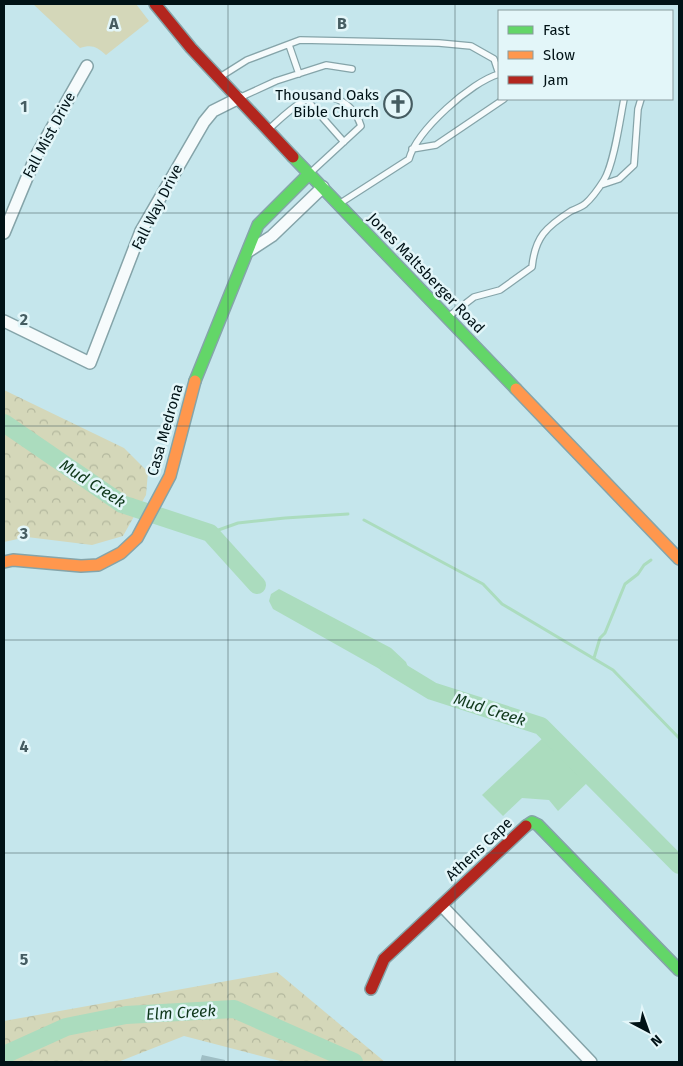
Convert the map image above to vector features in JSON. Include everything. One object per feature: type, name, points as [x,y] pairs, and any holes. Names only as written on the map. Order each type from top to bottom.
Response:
[{"type":"street","name":"Jones Maltsberger Road","points":[[155,4],[191,48],[309,174],[679,560]]},
{"type":"street","name":"Fall Mist Drive","points":[[4,233],[36,156],[86,66]]},
{"type":"street","name":"Fall Way Drive","points":[[4,321],[90,363],[141,232],[158,200],[204,122],[213,111],[239,98]]},
{"type":"street","name":"Casa Medrona","points":[[4,562],[13,560],[81,566],[98,565],[121,553],[137,538],[170,476],[192,388],[258,225],[309,174]]},
{"type":"street","points":[[249,251],[272,236],[323,187]]},
{"type":"street","points":[[281,202],[294,215]]},
{"type":"street","name":"Athens Cape","points":[[370,989],[384,959],[532,822],[538,825],[560,846],[679,970]]},
{"type":"street","points":[[442,906],[591,1062]]},
{"type":"lane","points":[[220,77],[248,60],[300,40],[440,43],[471,46],[494,59],[498,71]]},
{"type":"lane","points":[[289,44],[299,74]]},
{"type":"lane","points":[[239,98],[276,82],[326,65],[352,70]]},
{"type":"lane","points":[[339,204],[409,159],[412,150],[425,131],[447,108],[475,86],[498,74]]},
{"type":"lane","points":[[268,129],[303,101],[325,95],[346,103],[358,117],[361,126],[309,174]]},
{"type":"lane","points":[[307,100],[344,142]]},
{"type":"lane","points":[[412,150],[436,145],[503,100]]},
{"type":"lane","points":[[448,317],[474,297],[500,290],[532,267],[533,252],[541,234],[554,222],[585,204],[606,178],[624,100]]},
{"type":"lane","points":[[600,185],[619,178],[634,164],[638,109],[641,100]]},
{"type":"green space","points":[[33,4],[136,4],[149,21],[106,55],[94,47],[80,48]]},
{"type":"green space","points":[[4,390],[124,448],[148,472],[146,495],[123,536],[92,545],[27,537],[4,542]]},
{"type":"green space","points":[[277,972],[385,1062],[284,1062],[184,1036],[118,1062],[4,1062],[4,1021]]},
{"type":"shaded area","points":[[279,589],[391,648],[406,662],[409,670],[404,678],[392,676],[273,609],[269,601],[271,594]]},
{"type":"shaded area","points":[[545,736],[589,781],[558,811],[549,800],[522,798],[503,816],[482,795]]},
{"type":"building","points":[[202,1055],[225,1060],[225,1062],[200,1062]]},
{"type":"waterway","name":"Mud Creek","points":[[4,423],[122,504],[210,533],[257,585]]},
{"type":"waterway","points":[[210,533],[238,523],[348,514]]},
{"type":"waterway","points":[[364,520],[483,584],[502,604],[613,670],[679,738]]},
{"type":"waterway","points":[[594,658],[600,638],[605,633],[625,584],[651,560]]},
{"type":"waterway","name":"Mud Creek","points":[[386,663],[432,691],[541,726],[679,865]]},
{"type":"waterway","name":"Elm Creek","points":[[4,1055],[66,1027],[126,1015],[234,1009],[354,1062]]},
{"type":"traffic: fast","points":[[293,157],[516,389]]},
{"type":"traffic: fast","points":[[195,381],[258,225],[309,174]]},
{"type":"traffic: fast","points":[[526,826],[532,822],[538,825],[679,970]]},
{"type":"traffic: slow","points":[[4,562],[13,560],[81,566],[98,565],[121,553],[137,538],[170,476],[195,381]]},
{"type":"traffic: slow","points":[[516,389],[679,559]]},
{"type":"traffic: jam","points":[[155,4],[191,48],[293,157]]},
{"type":"traffic: jam","points":[[371,989],[384,959],[526,826]]},
{"type":"place","name":"Thousand Oaks Bible Church","points":[[398,104]]}]
